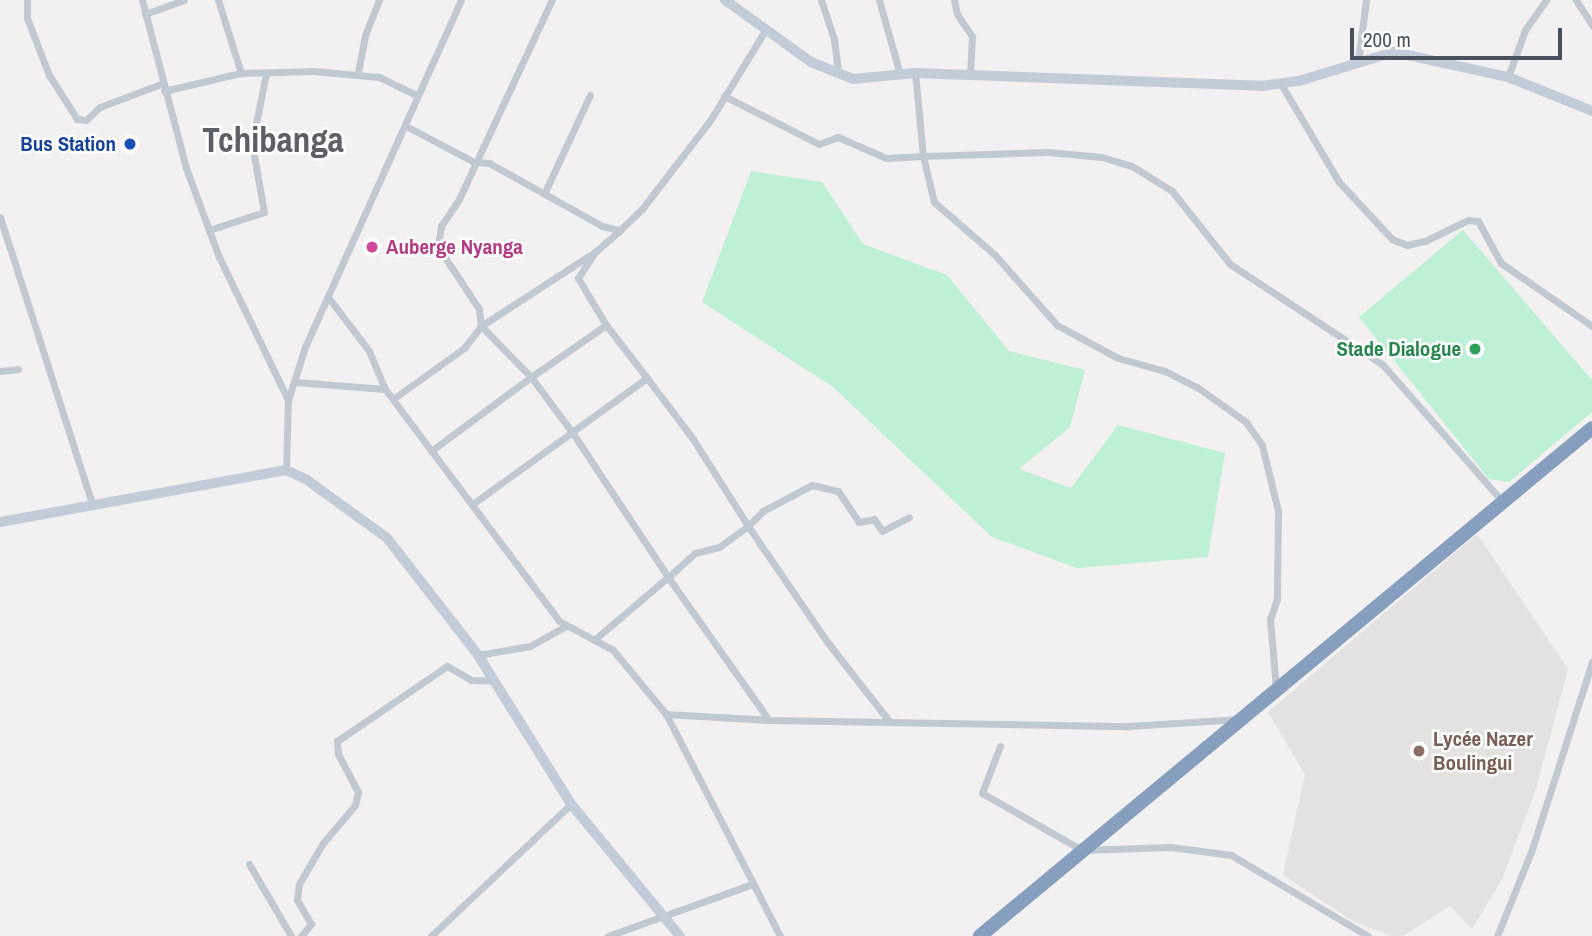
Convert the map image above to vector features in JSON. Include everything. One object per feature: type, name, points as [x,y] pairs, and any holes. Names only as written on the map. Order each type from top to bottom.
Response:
[{"type":"highway","points":[[980,936],[1082,850],[1247,718],[1592,428]]},
{"type":"street","points":[[27,0],[27,18],[49,75],[77,119],[86,120],[100,107],[162,88],[241,73],[358,72],[416,95]]},
{"type":"street","points":[[142,0],[162,88],[209,230],[288,400]]},
{"type":"street","points":[[145,14],[184,0]]},
{"type":"street","points":[[218,0],[241,73]]},
{"type":"street","points":[[358,72],[365,35],[379,0]]},
{"type":"street","points":[[286,470],[288,400],[296,382],[305,346],[461,0]]},
{"type":"street","points":[[552,0],[439,240],[479,309],[481,326],[531,377],[572,432],[668,577],[769,720]]},
{"type":"street","points":[[725,0],[838,77],[915,73],[1190,85],[1281,84],[1394,52],[1508,77],[1592,111]]},
{"type":"street","points":[[821,0],[834,39],[838,77]]},
{"type":"street","points":[[879,0],[900,74]]},
{"type":"street","points":[[954,0],[957,14],[972,36],[970,76]]},
{"type":"street","points":[[1358,61],[1366,0]]},
{"type":"street","points":[[1508,77],[1525,30],[1546,0]]},
{"type":"street","points":[[1576,0],[1592,25]]},
{"type":"street","points":[[393,399],[464,348],[481,326],[595,253],[620,230],[662,184],[724,96],[766,29]]},
{"type":"street","points":[[209,230],[264,212],[253,144],[266,73]]},
{"type":"street","points":[[915,73],[923,156],[934,202],[995,255],[1057,325],[1118,358],[1165,371],[1197,387],[1246,422],[1262,445],[1278,511],[1277,599],[1270,620],[1276,693]]},
{"type":"street","points":[[1281,84],[1339,182],[1392,239],[1407,244],[1425,242],[1468,220],[1478,220],[1501,263],[1592,326]]},
{"type":"street","points":[[544,194],[590,95]]},
{"type":"street","points":[[724,96],[819,144],[838,137],[887,158],[1048,152],[1102,157],[1132,166],[1172,191],[1230,264],[1383,365],[1502,501]]},
{"type":"street","points":[[405,127],[474,162],[489,163],[602,226],[620,230]]},
{"type":"street","points":[[0,217],[93,506]]},
{"type":"street","points":[[595,253],[578,278],[606,325],[693,439],[748,526],[828,643],[889,721]]},
{"type":"street","points":[[328,298],[369,351],[385,389],[566,626],[613,650],[666,714],[750,885],[780,936]]},
{"type":"street","points":[[431,451],[606,325]]},
{"type":"street","points":[[0,371],[18,369]]},
{"type":"street","points":[[474,503],[647,378]]},
{"type":"street","points":[[296,382],[385,389]]},
{"type":"street","points":[[0,522],[286,470],[354,511],[387,538],[478,654],[571,804],[680,936]]},
{"type":"street","points":[[594,640],[695,553],[719,547],[748,526],[763,511],[812,485],[838,491],[859,522],[874,519],[882,531],[909,517]]},
{"type":"street","points":[[478,654],[530,646],[566,626]]},
{"type":"street","points":[[1497,936],[1531,852],[1592,662]]},
{"type":"street","points":[[301,936],[311,924],[297,900],[299,884],[323,844],[355,805],[358,792],[338,754],[337,741],[447,666],[471,680],[494,681]]},
{"type":"street","points":[[666,714],[769,720],[1129,726],[1247,718]]},
{"type":"street","points":[[1000,746],[982,793],[1029,816],[1082,850],[1171,848],[1231,855],[1368,936]]},
{"type":"street","points":[[431,936],[571,804]]},
{"type":"street","points":[[249,864],[290,936]]},
{"type":"street","points":[[611,935],[662,914],[750,885]]},
{"type":"shaded area","name":"Lycée Nazer Boulingui","points":[[1477,534],[1568,669],[1536,789],[1502,879],[1472,929],[1450,906],[1403,936],[1392,936],[1354,922],[1283,875],[1305,775],[1268,712]]},
{"type":"green space","points":[[751,171],[822,182],[863,244],[947,275],[1009,351],[1085,370],[1070,427],[1019,469],[1071,488],[1118,425],[1225,453],[1208,557],[1077,568],[992,537],[833,387],[702,302]]},
{"type":"green space","name":"Stade Dialogue","points":[[1463,230],[1592,380],[1592,412],[1509,482],[1489,479],[1359,317]]},
{"type":"place","name":"Bus Station","points":[[130,144]]},
{"type":"place","name":"Auberge Nyanga","points":[[372,247]]},
{"type":"place","name":"Stade Dialogue","points":[[1475,349]]},
{"type":"place","name":"Lycée Nazer Boulingui","points":[[1419,751]]},
{"type":"district","name":"Tchibanga","points":[[273,140]]}]
